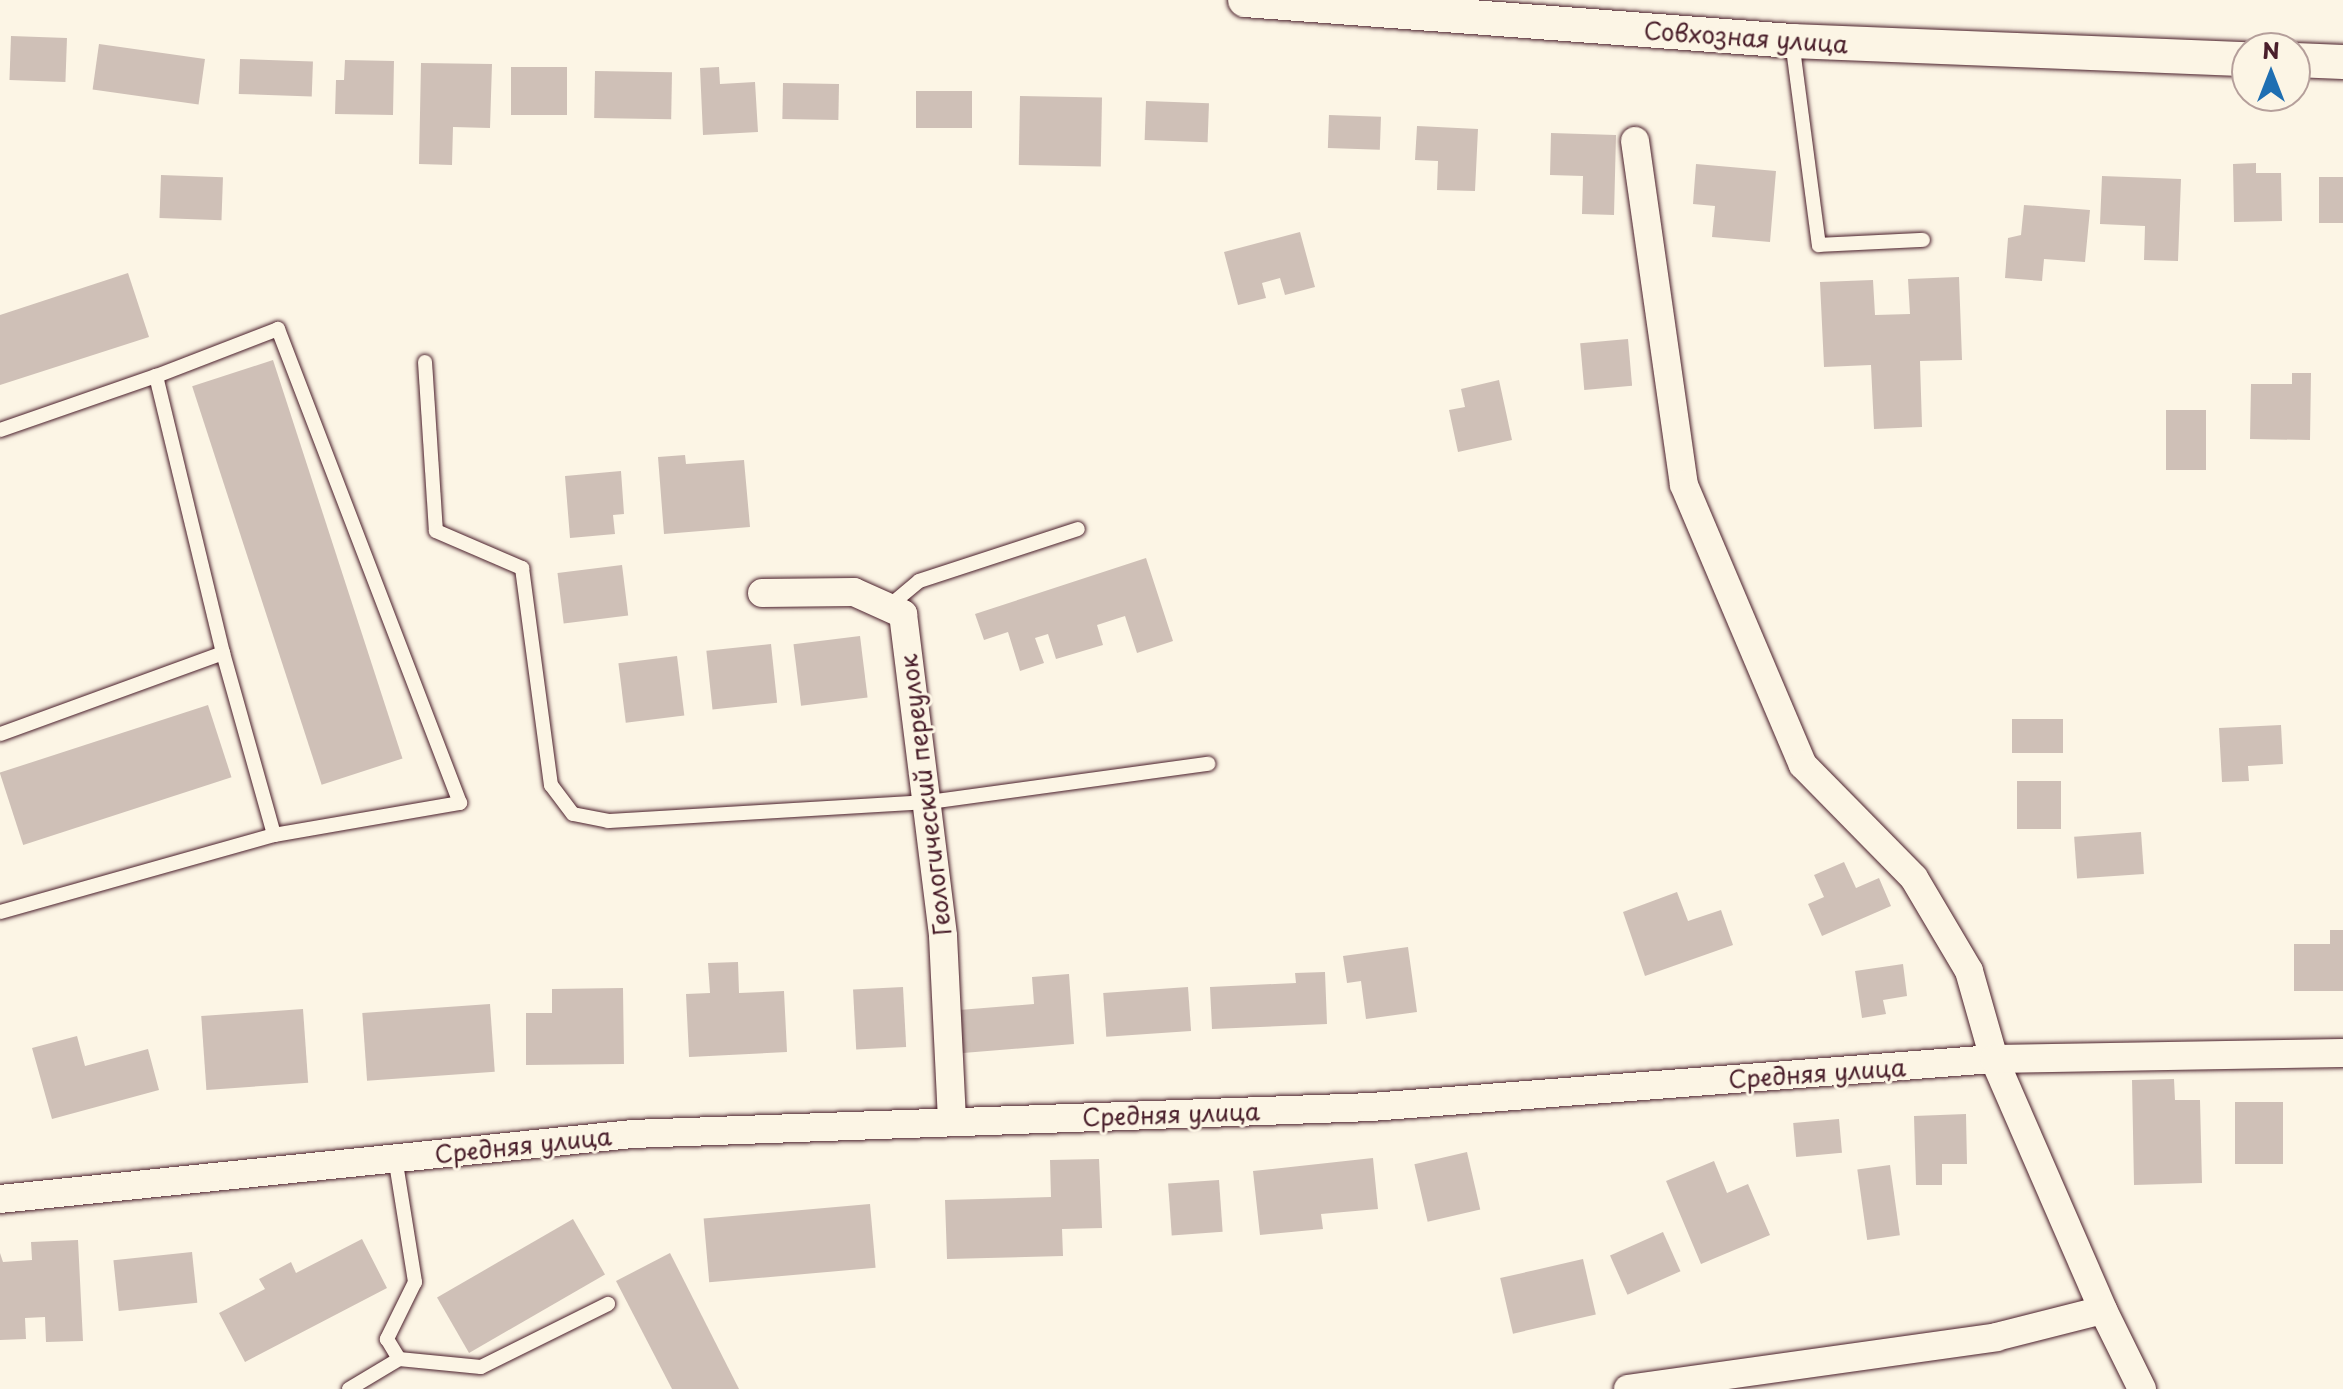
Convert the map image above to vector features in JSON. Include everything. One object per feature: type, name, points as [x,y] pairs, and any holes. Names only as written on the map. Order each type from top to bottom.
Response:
[{"type":"street","name":"Совхозная улица","points":[[1245,0],[1792,41],[2231,58]]},
{"type":"street","points":[[2311,61],[2343,62]]},
{"type":"street","points":[[1635,141],[1684,485],[1803,765],[1914,878],[1969,971],[1994,1059],[2103,1310],[2142,1389]]},
{"type":"street","points":[[762,593],[854,592],[888,607]]},
{"type":"street","name":"Геологический переулок","points":[[888,607],[903,614],[929,802],[952,1121]]},
{"type":"street","name":"Средняя улица","points":[[0,1199],[632,1134],[1371,1107],[1994,1059],[2343,1053]]},
{"type":"street","points":[[1628,1389],[1996,1337],[2103,1310]]},
{"type":"lane","points":[[1792,41],[1819,245],[1923,240]]},
{"type":"lane","points":[[0,430],[156,376],[278,329],[460,803],[274,835],[0,912]]},
{"type":"lane","points":[[425,362],[436,531],[522,568],[551,785],[573,814],[608,821],[929,802],[1208,764]]},
{"type":"lane","points":[[156,376],[223,653],[274,835]]},
{"type":"lane","points":[[888,607],[919,581],[1078,529]]},
{"type":"lane","points":[[0,734],[223,653]]},
{"type":"lane","points":[[395,1157],[415,1282],[387,1339],[399,1359]]},
{"type":"lane","points":[[349,1389],[399,1359],[481,1367],[608,1304]]},
{"type":"building","points":[[11,36],[67,38],[65,82],[9,80]]},
{"type":"building","points":[[99,44],[205,59],[199,104],[93,90]]},
{"type":"building","points":[[240,59],[313,62],[312,97],[239,94]]},
{"type":"building","points":[[345,60],[394,61],[393,115],[335,114],[336,80],[344,80]]},
{"type":"building","points":[[421,63],[492,64],[490,128],[453,127],[452,165],[419,164]]},
{"type":"building","points":[[511,67],[567,67],[567,115],[511,115]]},
{"type":"building","points":[[719,67],[720,84],[755,82],[758,132],[703,135],[700,68]]},
{"type":"building","points":[[595,71],[672,72],[671,119],[594,118]]},
{"type":"building","points":[[783,83],[839,84],[838,120],[782,119]]},
{"type":"building","points":[[916,91],[972,91],[972,128],[916,128]]},
{"type":"building","points":[[1020,96],[1102,97],[1101,166],[1019,165]]},
{"type":"building","points":[[1146,101],[1209,103],[1208,142],[1145,140]]},
{"type":"building","points":[[1329,115],[1381,117],[1380,150],[1328,148]]},
{"type":"building","points":[[1417,126],[1478,129],[1475,191],[1437,190],[1438,161],[1415,160]]},
{"type":"building","points":[[1551,133],[1616,135],[1614,215],[1582,214],[1583,176],[1550,175]]},
{"type":"building","points":[[2256,163],[2256,173],[2281,173],[2282,221],[2234,222],[2233,164]]},
{"type":"building","points":[[1696,164],[1776,171],[1770,242],[1712,237],[1715,206],[1693,204]]},
{"type":"building","points":[[161,175],[223,177],[221,220],[159,218]]},
{"type":"building","points":[[2102,176],[2181,179],[2178,261],[2144,260],[2145,226],[2100,224]]},
{"type":"building","points":[[2319,177],[2343,177],[2343,223],[2319,223]]},
{"type":"building","points":[[2024,205],[2090,210],[2085,262],[2044,259],[2042,281],[2005,278],[2008,238],[2021,235]]},
{"type":"building","points":[[1300,232],[1315,287],[1285,295],[1280,278],[1262,283],[1266,298],[1238,305],[1224,252]]},
{"type":"building","points":[[128,273],[149,337],[0,385],[0,315]]},
{"type":"building","points":[[1959,277],[1962,360],[1920,361],[1922,427],[1874,429],[1871,365],[1824,367],[1820,282],[1873,280],[1875,315],[1910,314],[1908,279]]},
{"type":"building","points":[[1628,339],[1632,386],[1584,390],[1580,343]]},
{"type":"building","points":[[273,360],[402,758],[322,785],[192,386]]},
{"type":"building","points":[[2292,373],[2311,373],[2310,440],[2250,439],[2251,384],[2292,384]]},
{"type":"building","points":[[1499,380],[1512,440],[1458,452],[1449,410],[1465,407],[1461,389]]},
{"type":"building","points":[[2166,410],[2206,410],[2206,470],[2166,470]]},
{"type":"building","points":[[685,455],[686,464],[744,460],[750,527],[664,534],[658,457]]},
{"type":"building","points":[[621,471],[624,514],[613,515],[615,534],[570,538],[565,476]]},
{"type":"building","points":[[1146,558],[1173,641],[1137,653],[1125,616],[1097,625],[1103,645],[1056,659],[1048,634],[1035,638],[1044,663],[1020,671],[1008,632],[984,640],[975,614]]},
{"type":"building","points":[[622,565],[628,616],[564,624],[557,573]]},
{"type":"building","points":[[860,636],[868,698],[801,706],[793,644]]},
{"type":"building","points":[[771,644],[777,703],[713,709],[706,651]]},
{"type":"building","points":[[677,656],[684,716],[626,723],[618,663]]},
{"type":"building","points":[[208,705],[231,777],[23,845],[0,773]]},
{"type":"building","points":[[2012,719],[2063,719],[2063,753],[2012,753]]},
{"type":"building","points":[[2281,725],[2283,764],[2248,766],[2249,781],[2222,782],[2219,728]]},
{"type":"building","points":[[2017,781],[2061,781],[2061,829],[2017,829]]},
{"type":"building","points":[[2141,832],[2144,874],[2077,879],[2074,837]]},
{"type":"building","points":[[1844,862],[1856,888],[1879,878],[1891,906],[1822,936],[1808,904],[1824,897],[1814,875]]},
{"type":"building","points":[[1677,892],[1688,921],[1721,910],[1733,945],[1645,976],[1623,912]]},
{"type":"building","points":[[2330,930],[2343,930],[2343,991],[2294,991],[2294,944],[2330,944]]},
{"type":"building","points":[[1408,947],[1417,1012],[1366,1019],[1361,981],[1347,983],[1343,956]]},
{"type":"building","points":[[738,962],[739,993],[784,991],[787,1052],[689,1057],[686,994],[710,993],[708,963]]},
{"type":"building","points":[[1903,964],[1907,996],[1883,1000],[1886,1014],[1862,1018],[1855,971]]},
{"type":"building","points":[[1325,972],[1327,1024],[1212,1029],[1210,987],[1296,983],[1295,973]]},
{"type":"building","points":[[1069,974],[1074,1044],[963,1053],[959,1010],[1034,1004],[1032,977]]},
{"type":"building","points":[[903,987],[906,1047],[856,1050],[853,990]]},
{"type":"building","points":[[1188,987],[1191,1031],[1106,1037],[1103,993]]},
{"type":"building","points":[[623,988],[624,1064],[526,1065],[526,1013],[552,1013],[552,989]]},
{"type":"building","points":[[490,1004],[495,1072],[367,1081],[362,1013]]},
{"type":"building","points":[[303,1009],[308,1083],[206,1090],[201,1016]]},
{"type":"building","points":[[77,1036],[85,1066],[148,1049],[159,1090],[52,1119],[32,1048]]},
{"type":"building","points":[[2174,1079],[2175,1100],[2200,1100],[2202,1183],[2134,1185],[2132,1080]]},
{"type":"building","points":[[2235,1102],[2283,1102],[2283,1164],[2235,1164]]},
{"type":"building","points":[[1966,1114],[1967,1164],[1942,1164],[1942,1185],[1916,1185],[1914,1116]]},
{"type":"building","points":[[1839,1119],[1842,1153],[1796,1157],[1793,1123]]},
{"type":"building","points":[[1467,1152],[1480,1209],[1428,1222],[1414,1164]]},
{"type":"building","points":[[1373,1158],[1378,1209],[1321,1214],[1323,1229],[1260,1235],[1253,1171]]},
{"type":"building","points":[[1099,1159],[1102,1228],[1062,1229],[1063,1256],[947,1259],[945,1200],[1051,1197],[1050,1160]]},
{"type":"building","points":[[1714,1161],[1727,1193],[1748,1184],[1770,1235],[1701,1264],[1666,1181]]},
{"type":"building","points":[[1890,1165],[1900,1235],[1867,1240],[1857,1170]]},
{"type":"building","points":[[1219,1180],[1223,1232],[1172,1235],[1168,1184]]},
{"type":"building","points":[[870,1204],[876,1268],[709,1282],[704,1219]]},
{"type":"building","points":[[573,1219],[605,1274],[469,1353],[437,1298]]},
{"type":"building","points":[[1663,1232],[1680,1271],[1628,1295],[1610,1256]]},
{"type":"building","points":[[362,1239],[387,1288],[245,1362],[219,1313],[265,1289],[259,1279],[291,1262],[296,1273]]},
{"type":"building","points":[[78,1240],[83,1341],[46,1342],[45,1317],[25,1318],[26,1339],[0,1340],[0,1253],[3,1262],[32,1260],[31,1242]]},
{"type":"building","points":[[192,1252],[197,1303],[119,1311],[113,1260]]},
{"type":"building","points":[[670,1253],[739,1389],[672,1389],[616,1281]]},
{"type":"building","points":[[1583,1259],[1596,1315],[1513,1334],[1500,1278]]}]
